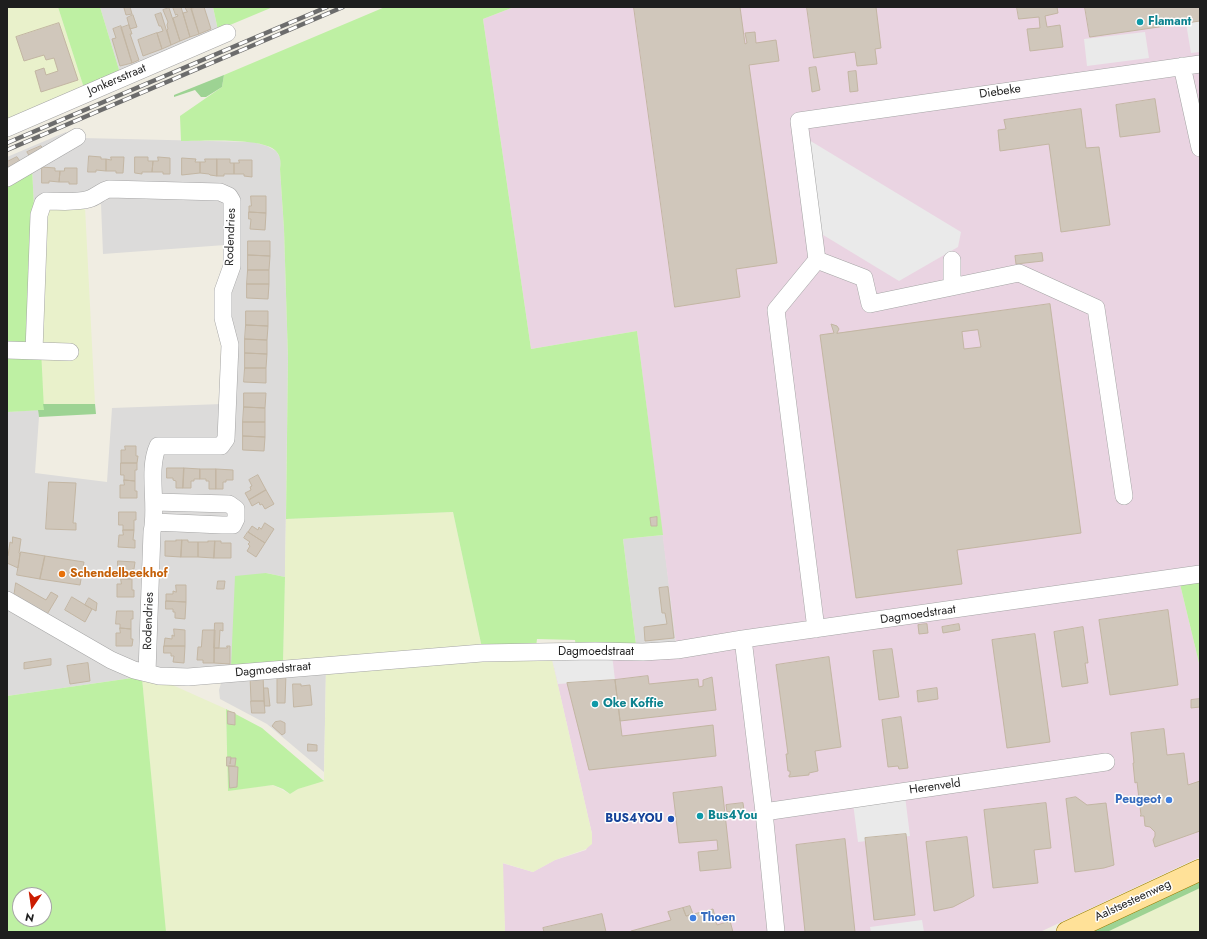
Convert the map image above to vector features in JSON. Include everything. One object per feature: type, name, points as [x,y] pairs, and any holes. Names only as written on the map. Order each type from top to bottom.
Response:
[{"type":"main road","name":"Aalstsesteenweg","points":[[1067,932],[1200,870]]},
{"type":"street","name":"Jonkersstraat","points":[[7,128],[227,33]]},
{"type":"street","name":"Diebeke","points":[[818,260],[800,121],[1200,64]]},
{"type":"street","points":[[1182,66],[1200,148]]},
{"type":"street","points":[[7,178],[78,137]]},
{"type":"street","name":"Rodendries","points":[[34,351],[39,215],[43,203],[46,201],[81,201],[109,189],[220,192],[229,196],[232,201],[232,266],[223,291],[223,318],[230,345],[226,439],[221,446],[158,446],[155,453],[154,522],[152,532],[147,672]]},
{"type":"street","points":[[816,629],[776,310],[818,260],[864,278],[870,304],[1019,273],[1096,308],[1124,496]]},
{"type":"street","points":[[952,260],[952,287]]},
{"type":"street","points":[[7,350],[70,352]]},
{"type":"street","points":[[154,502],[229,504],[236,509],[236,519],[232,524],[222,525],[154,522]]},
{"type":"street","name":"Dagmoedstraat","points":[[7,600],[111,660],[134,670],[159,676],[188,677],[482,653],[595,651],[643,652],[677,650],[743,639],[1200,574]]},
{"type":"street","points":[[743,639],[764,812],[776,932]]},
{"type":"street","name":"Herenveld","points":[[764,812],[1106,762]]},
{"type":"shaded area","points":[[100,7],[213,7],[218,30],[120,73]]},
{"type":"shaded area","points":[[514,7],[1200,7],[1200,566],[676,643],[637,331],[531,349],[483,19]]},
{"type":"shaded area","points":[[1200,21],[1200,52],[1191,53],[1186,23]]},
{"type":"shaded area","points":[[1145,32],[1149,58],[1087,66],[1084,39]]},
{"type":"shaded area","points":[[66,132],[69,136],[7,174],[7,157]]},
{"type":"shaded area","points":[[804,137],[961,232],[958,247],[899,281],[810,227]]},
{"type":"shaded area","points":[[82,138],[253,142],[267,146],[276,151],[281,159],[280,169],[284,229],[288,358],[285,577],[266,573],[231,667],[158,670],[139,664],[99,645],[7,595],[7,412],[38,410],[39,417],[35,473],[107,482],[112,408],[222,404],[227,259],[225,245],[103,254],[101,204],[85,207],[34,208],[32,167]]},
{"type":"shaded area","points":[[663,535],[676,643],[636,645],[623,539]]},
{"type":"shaded area","points":[[1180,584],[1200,667],[1200,857],[1040,932],[505,932],[502,863],[533,872],[555,860],[586,850],[592,834],[551,655],[587,654]]},
{"type":"shaded area","points":[[7,606],[132,678],[7,696]]},
{"type":"shaded area","points":[[612,654],[615,680],[558,684],[551,655]]},
{"type":"shaded area","points":[[326,669],[324,772],[267,724],[220,699],[219,690],[221,683],[225,678]]},
{"type":"shaded area","points":[[905,796],[910,836],[858,842],[853,803]]},
{"type":"shaded area","points":[[922,920],[924,932],[871,932],[870,927]]},
{"type":"green space","points":[[7,7],[58,7],[84,88],[7,120]]},
{"type":"green space","points":[[58,7],[100,7],[120,73],[84,88]]},
{"type":"green space","points":[[213,7],[273,7],[218,30]]},
{"type":"green space","points":[[385,7],[514,7],[483,19],[531,349],[637,331],[663,535],[623,539],[636,645],[576,647],[575,640],[537,639],[536,647],[482,648],[453,512],[286,519],[288,358],[280,157],[276,151],[259,144],[217,140],[181,141],[180,116],[222,87],[224,75]]},
{"type":"green space","points":[[224,75],[222,87],[206,97],[201,97],[195,90],[174,97],[174,95]]},
{"type":"green space","points":[[32,167],[44,410],[7,412],[7,181]]},
{"type":"green space","points":[[85,207],[95,404],[43,404],[34,208]]},
{"type":"green space","points":[[43,404],[95,404],[96,414],[39,417],[38,410],[44,410]]},
{"type":"green space","points":[[453,512],[482,648],[283,663],[286,519]]},
{"type":"green space","points":[[266,573],[285,577],[283,663],[231,667],[235,576]]},
{"type":"green space","points":[[1200,581],[1200,667],[1180,584]]},
{"type":"green space","points":[[551,655],[592,834],[592,844],[586,849],[555,860],[533,872],[503,863],[505,932],[165,932],[142,678],[168,683],[226,709],[228,790],[273,785],[290,794],[298,789],[324,780],[326,669]]},
{"type":"green space","points":[[132,678],[142,678],[166,932],[7,932],[7,696]]},
{"type":"green space","points":[[226,709],[262,728],[324,781],[298,789],[290,794],[273,785],[228,791]]},
{"type":"green space","points":[[1200,878],[1200,888],[1107,932],[1083,932]]},
{"type":"green space","points":[[1200,888],[1200,932],[1107,932],[1168,903]]},
{"type":"building","points":[[130,7],[132,14],[126,15],[124,8]]},
{"type":"building","points":[[173,7],[181,7],[190,37],[180,41],[173,18],[178,16],[177,14],[176,15]]},
{"type":"building","points":[[185,7],[191,7],[199,34],[190,37],[183,13],[187,12]]},
{"type":"building","points":[[196,7],[204,7],[211,29],[199,34],[191,9]]},
{"type":"building","points":[[634,7],[740,7],[745,44],[747,43],[745,33],[755,32],[756,43],[776,40],[779,61],[749,65],[777,263],[736,269],[740,297],[675,307]]},
{"type":"building","points":[[807,7],[876,7],[881,48],[875,49],[877,64],[857,66],[855,52],[814,58]]},
{"type":"building","points":[[1017,7],[1057,7],[1058,13],[1045,16],[1047,27],[1060,25],[1063,47],[1030,51],[1027,29],[1040,28],[1039,17],[1019,19]]},
{"type":"building","name":"Flamant","points":[[1085,7],[1200,7],[1200,21],[1090,37]]},
{"type":"building","points":[[169,8],[180,41],[171,45],[167,30],[168,22],[163,10]]},
{"type":"building","points":[[161,13],[171,45],[162,49],[157,33],[163,31],[161,26],[159,26],[155,15]]},
{"type":"building","points":[[133,15],[137,27],[130,29],[127,18]]},
{"type":"building","points":[[59,23],[78,80],[41,92],[35,71],[44,68],[46,75],[58,71],[54,58],[46,60],[44,55],[24,61],[16,37]]},
{"type":"building","points":[[129,25],[132,34],[130,34],[139,60],[132,63],[121,28]]},
{"type":"building","points":[[121,26],[132,63],[120,66],[112,39],[116,38],[113,29]]},
{"type":"building","points":[[157,33],[162,49],[143,56],[138,40]]},
{"type":"building","points":[[816,67],[820,90],[812,92],[809,68]]},
{"type":"building","points":[[856,71],[858,91],[850,92],[848,72]]},
{"type":"building","points":[[1155,99],[1160,132],[1120,137],[1116,105]]},
{"type":"building","points":[[1081,109],[1086,148],[1099,147],[1110,225],[1061,232],[1049,144],[1000,151],[998,130],[1006,129],[1004,120]]},
{"type":"building","points":[[41,146],[45,151],[31,159],[27,152]]},
{"type":"building","points":[[89,156],[106,159],[106,171],[96,170],[96,172],[88,172]]},
{"type":"building","points":[[17,157],[22,164],[7,173],[7,162]]},
{"type":"building","points":[[111,157],[124,157],[123,173],[106,171],[106,159],[111,160]]},
{"type":"building","points":[[135,157],[148,157],[148,161],[153,161],[152,172],[142,172],[142,174],[135,173]]},
{"type":"building","points":[[158,157],[170,158],[170,174],[163,174],[163,172],[152,172],[153,161],[158,161]]},
{"type":"building","points":[[182,158],[196,159],[195,162],[200,162],[200,173],[182,175]]},
{"type":"building","points":[[205,159],[217,159],[217,176],[200,173],[200,162],[205,162]]},
{"type":"building","points":[[217,159],[230,159],[230,163],[234,163],[234,174],[217,176]]},
{"type":"building","points":[[239,160],[252,160],[252,177],[244,176],[244,174],[234,174],[234,163],[239,163]]},
{"type":"building","points":[[42,167],[55,168],[55,171],[60,171],[59,182],[49,181],[49,183],[42,183]]},
{"type":"building","points":[[65,168],[77,168],[77,184],[59,182],[60,171],[64,171]]},
{"type":"building","points":[[251,196],[266,196],[266,213],[249,212],[249,206],[251,206]]},
{"type":"building","points":[[249,212],[266,213],[265,230],[250,229],[251,219],[249,219]]},
{"type":"building","points":[[248,241],[270,241],[270,256],[248,255]]},
{"type":"building","points":[[1042,253],[1043,261],[1016,264],[1015,256]]},
{"type":"building","points":[[248,255],[270,256],[269,270],[248,270]]},
{"type":"building","points":[[248,270],[269,270],[269,284],[247,284]]},
{"type":"building","points":[[247,284],[269,284],[268,299],[247,298]]},
{"type":"building","points":[[1050,304],[1081,533],[957,550],[962,584],[856,598],[820,335],[834,333],[831,324],[837,326],[839,329],[837,333]],"holes":[[[978,330],[981,347],[964,349],[962,332]]]},
{"type":"building","points":[[246,311],[268,311],[268,326],[246,325]]},
{"type":"building","points":[[246,325],[268,326],[267,340],[245,339]]},
{"type":"building","points":[[245,339],[267,340],[267,354],[245,353]]},
{"type":"building","points":[[245,353],[267,354],[266,368],[245,368]]},
{"type":"building","points":[[245,368],[266,368],[266,383],[244,382]]},
{"type":"building","points":[[244,393],[266,393],[265,408],[244,407]]},
{"type":"building","points":[[244,407],[265,408],[265,422],[243,422]]},
{"type":"building","points":[[243,422],[265,422],[265,437],[243,436]]},
{"type":"building","points":[[243,436],[265,437],[264,451],[243,450]]},
{"type":"building","points":[[125,446],[136,446],[136,456],[138,456],[137,463],[121,463],[121,450],[125,450]]},
{"type":"building","points":[[121,463],[137,463],[137,470],[135,470],[135,481],[124,480],[124,475],[121,475]]},
{"type":"building","points":[[167,468],[184,468],[183,488],[176,488],[176,481],[173,480],[173,478],[167,478]]},
{"type":"building","points":[[184,468],[200,469],[200,479],[194,479],[194,481],[191,481],[191,488],[183,488]]},
{"type":"building","points":[[200,469],[216,469],[216,489],[209,489],[209,481],[206,481],[206,479],[200,479]]},
{"type":"building","points":[[216,469],[233,470],[233,480],[226,480],[226,482],[223,482],[223,489],[216,489]]},
{"type":"building","points":[[258,475],[266,490],[249,500],[245,493],[251,490],[250,487],[252,486],[249,480]]},
{"type":"building","points":[[124,480],[135,481],[137,498],[120,498],[120,485],[124,485]]},
{"type":"building","points":[[49,482],[76,483],[73,523],[76,523],[76,530],[46,529]]},
{"type":"building","points":[[266,490],[274,504],[265,509],[259,502],[252,506],[249,500]]},
{"type":"building","points":[[119,512],[136,512],[134,530],[123,530],[123,525],[119,525]]},
{"type":"building","points":[[657,517],[657,526],[651,526],[650,518]]},
{"type":"building","points":[[265,523],[274,529],[265,543],[248,532],[252,526],[258,530],[259,527],[261,529]]},
{"type":"building","points":[[123,530],[134,530],[133,540],[135,540],[135,548],[118,547],[119,535],[123,535]]},
{"type":"building","points":[[248,532],[265,543],[256,557],[247,551],[250,546],[248,544],[250,542],[244,538]]},
{"type":"building","points":[[13,537],[21,539],[18,568],[7,563],[10,542],[12,543]]},
{"type":"building","points":[[182,540],[181,557],[165,556],[165,541]]},
{"type":"building","points":[[182,540],[188,540],[188,542],[198,542],[198,557],[181,557]]},
{"type":"building","points":[[215,541],[214,558],[198,557],[198,542]]},
{"type":"building","points":[[215,541],[221,541],[221,543],[231,543],[231,558],[214,558]]},
{"type":"building","points":[[21,552],[45,556],[40,579],[17,575]]},
{"type":"building","name":"Schendelbeekhof","points":[[45,556],[84,562],[80,585],[40,579]]},
{"type":"building","points":[[118,561],[135,562],[134,569],[132,569],[132,579],[121,579],[121,574],[118,574]]},
{"type":"building","points":[[121,579],[132,579],[132,590],[134,590],[134,597],[117,597],[117,584],[121,584]]},
{"type":"building","points":[[218,581],[225,581],[224,589],[217,589]]},
{"type":"building","points":[[16,583],[46,600],[51,592],[58,596],[46,616],[14,597]]},
{"type":"building","points":[[176,585],[186,585],[186,602],[166,601],[166,594],[173,594],[173,591],[176,592]]},
{"type":"building","points":[[668,587],[674,638],[645,641],[644,627],[667,624],[665,613],[662,613],[659,588]]},
{"type":"building","points":[[72,597],[92,609],[85,622],[65,610]]},
{"type":"building","points":[[89,598],[97,603],[96,611],[85,605]]},
{"type":"building","points":[[166,601],[186,602],[185,619],[175,618],[175,612],[173,612],[173,609],[166,609]]},
{"type":"building","points":[[1168,610],[1178,685],[1110,695],[1099,620]]},
{"type":"building","points":[[117,611],[133,611],[131,629],[120,628],[120,624],[116,624]]},
{"type":"building","points":[[215,623],[223,623],[223,631],[220,630],[219,648],[214,648]]},
{"type":"building","points":[[927,624],[928,633],[919,634],[918,625]]},
{"type":"building","points":[[959,624],[960,630],[943,633],[942,627]]},
{"type":"building","points":[[1083,627],[1088,663],[1085,663],[1088,683],[1062,687],[1054,632]]},
{"type":"building","points":[[120,628],[131,629],[131,639],[133,639],[132,646],[116,646],[116,633],[120,633]]},
{"type":"building","points":[[174,629],[185,630],[185,646],[164,646],[165,638],[172,639],[172,635],[174,636]]},
{"type":"building","points":[[203,630],[215,630],[214,663],[203,663],[203,660],[197,660],[198,647],[201,647]]},
{"type":"building","points":[[1035,634],[1050,742],[1007,748],[992,640]]},
{"type":"building","points":[[164,646],[185,646],[184,663],[173,662],[174,656],[171,656],[171,653],[164,653]]},
{"type":"building","points":[[227,646],[230,646],[230,664],[214,663],[214,648],[227,648]]},
{"type":"building","points":[[892,649],[899,697],[879,700],[873,651]]},
{"type":"building","points":[[829,657],[841,747],[815,751],[818,771],[809,773],[809,775],[789,777],[790,771],[788,771],[786,754],[788,754],[776,665]]},
{"type":"building","points":[[51,659],[51,665],[24,669],[24,663]]},
{"type":"building","points":[[88,663],[90,681],[70,684],[67,666]]},
{"type":"building","points":[[286,674],[285,703],[277,703],[277,675]]},
{"type":"building","points":[[263,675],[264,701],[251,701],[250,676]]},
{"type":"building","points":[[648,676],[649,684],[698,679],[699,687],[703,686],[703,680],[712,677],[716,710],[620,721],[615,680]]},
{"type":"building","name":"Oke Koffie","points":[[615,680],[622,736],[713,725],[716,756],[589,770],[567,683]]},
{"type":"building","points":[[293,684],[301,684],[301,686],[310,685],[312,705],[294,707]]},
{"type":"building","points":[[264,688],[268,688],[270,706],[265,706]]},
{"type":"building","points":[[937,688],[938,699],[918,702],[917,691]]},
{"type":"building","points":[[1200,699],[1200,707],[1191,708],[1191,700]]},
{"type":"building","points":[[251,701],[264,701],[265,713],[252,713]]},
{"type":"building","points":[[228,711],[235,713],[235,725],[228,724]]},
{"type":"building","points":[[901,717],[908,768],[899,769],[898,766],[888,767],[882,720]]},
{"type":"building","points":[[281,721],[285,723],[285,733],[282,735],[272,726],[275,722]]},
{"type":"building","name":"Peugeot","points":[[1164,729],[1167,755],[1184,753],[1188,785],[1200,781],[1200,831],[1155,847],[1153,840],[1155,832],[1150,827],[1145,826],[1144,816],[1140,816],[1137,782],[1135,783],[1131,733]]},
{"type":"building","points":[[308,744],[317,745],[317,751],[308,751]]},
{"type":"building","points":[[227,757],[231,757],[230,764],[231,758],[236,758],[235,766],[227,766]]},
{"type":"building","points":[[229,766],[238,767],[237,787],[230,788]]},
{"type":"building","name":"Bus4You","points":[[722,787],[731,868],[700,871],[698,852],[718,850],[717,840],[679,843],[673,793]]},
{"type":"building","points":[[1076,797],[1087,805],[1106,803],[1114,865],[1075,872],[1066,799]]},
{"type":"building","points":[[743,803],[744,810],[727,812],[726,805]]},
{"type":"building","points":[[1046,803],[1051,848],[1034,850],[1038,883],[993,888],[984,810]]},
{"type":"building","points":[[906,834],[915,915],[874,920],[865,838]]},
{"type":"building","points":[[967,837],[974,896],[953,907],[934,911],[926,842]]},
{"type":"building","points":[[845,839],[855,932],[805,932],[796,845]]},
{"type":"building","points":[[690,906],[693,914],[686,916],[683,908]]},
{"type":"building","name":"Thoen","points":[[683,908],[686,916],[713,909],[717,925],[730,921],[733,932],[631,932],[671,920],[668,912]]},
{"type":"building","points":[[602,914],[606,932],[544,932],[543,928]]},
{"type":"railway","points":[[7,143],[327,7]]},
{"type":"railway","points":[[7,150],[343,7]]},
{"type":"place","name":"Flamant","points":[[1140,22]]},
{"type":"place","name":"Schendelbeekhof","points":[[62,574]]},
{"type":"place","name":"Oke Koffie","points":[[595,704]]},
{"type":"place","name":"Peugeot","points":[[1169,800]]},
{"type":"place","name":"Bus4You","points":[[700,816]]},
{"type":"place","name":"BUS4YOU","points":[[671,819]]},
{"type":"place","name":"Thoen","points":[[693,918]]}]
